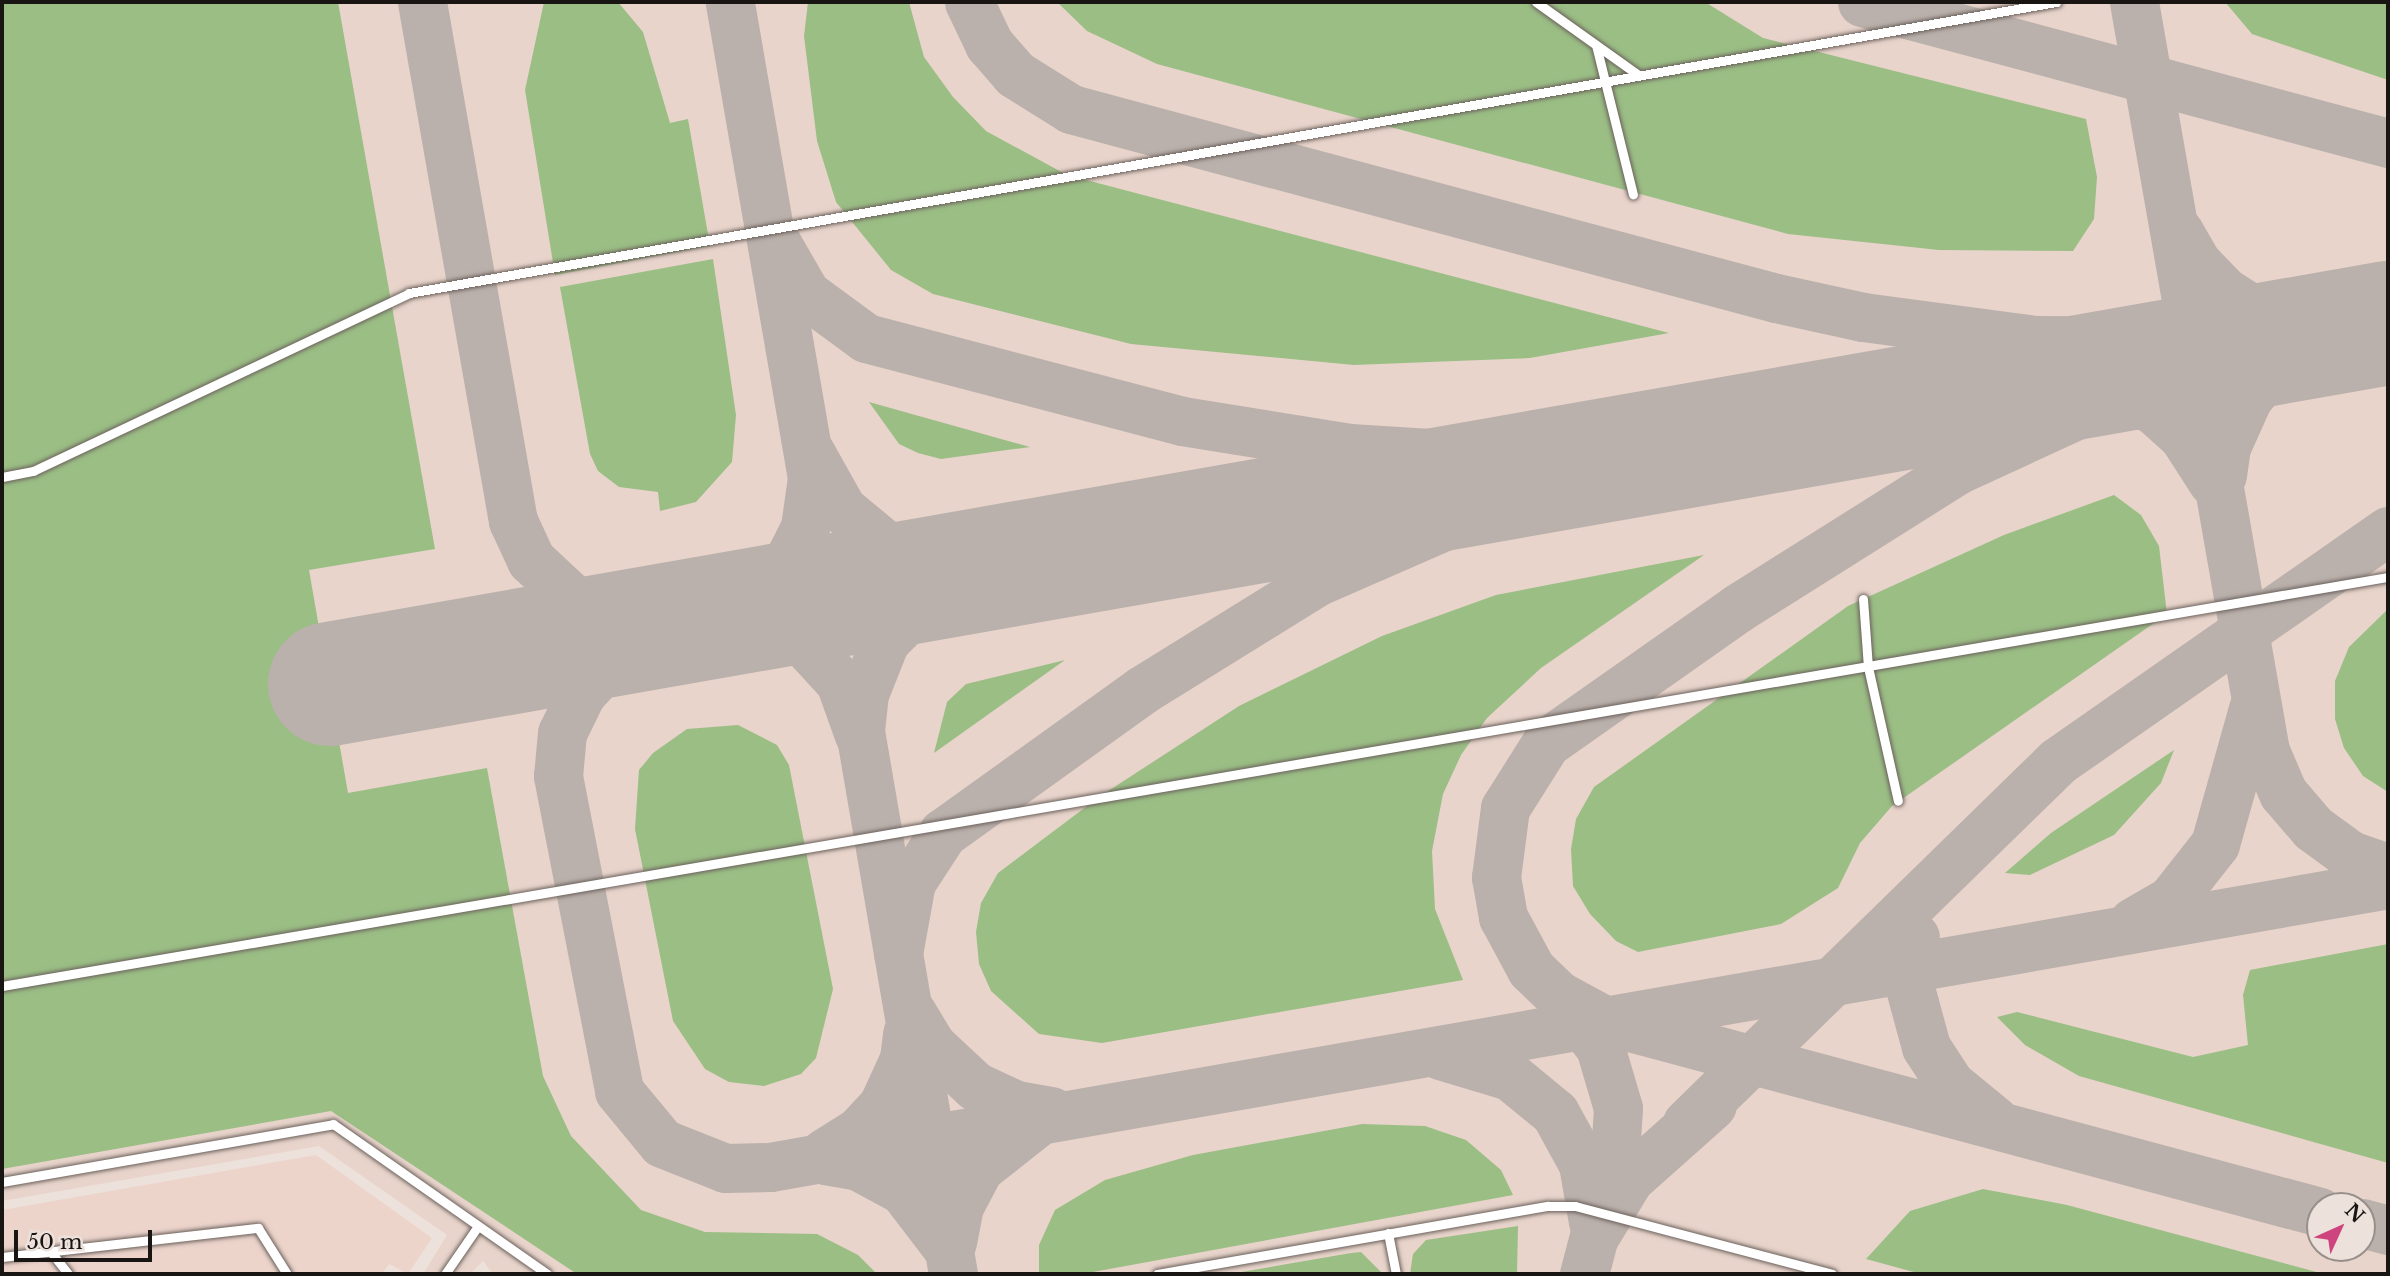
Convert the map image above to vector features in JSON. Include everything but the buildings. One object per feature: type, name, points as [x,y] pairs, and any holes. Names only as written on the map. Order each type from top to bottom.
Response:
[{"type":"lane","points":[[1536,2],[1637,74]]},
{"type":"lane","points":[[2,477],[33,471],[410,293],[1607,79],[2056,2]]},
{"type":"lane","points":[[1597,45],[1633,194]]},
{"type":"lane","points":[[2,986],[2388,576]]},
{"type":"lane","points":[[1863,599],[1868,667],[1898,801]]},
{"type":"lane","points":[[2,1182],[333,1124],[547,1274]]},
{"type":"lane","points":[[1157,1274],[1388,1233],[1575,1206],[1832,1274]]},
{"type":"lane","points":[[445,1274],[478,1226]]},
{"type":"lane","points":[[2,1257],[258,1228],[287,1274]]},
{"type":"lane","points":[[1388,1233],[1396,1274]]},
{"type":"lane","points":[[51,1252],[68,1274]]},
{"type":"shaded area","points":[[2,2],[2388,2],[2388,1274],[493,1274],[483,1261],[470,1274],[423,1274],[447,1235],[319,1146],[2,1201]]},
{"type":"shaded area","points":[[316,1155],[432,1238],[408,1274],[389,1264],[382,1274],[2,1274],[2,1210]]},
{"type":"green space","points":[[2,2],[338,2],[435,549],[309,570],[348,793],[487,768],[543,1076],[571,1136],[641,1210],[705,1232],[817,1234],[858,1255],[877,1274],[577,1274],[331,1111],[2,1169]]},
{"type":"green space","points":[[544,2],[618,2],[643,32],[670,123],[688,119],[710,246],[555,275],[525,90]]},
{"type":"green space","points":[[808,2],[909,2],[924,57],[953,97],[986,131],[1067,175],[1669,333],[1530,358],[1354,365],[1131,344],[933,294],[891,270],[836,202],[817,141],[804,36]]},
{"type":"green space","points":[[1057,2],[1705,2],[1763,38],[2086,119],[2097,177],[2094,219],[2073,251],[1939,250],[1788,234],[1157,64],[1087,31]]},
{"type":"green space","points":[[2225,2],[2388,2],[2388,80],[2252,34]]},
{"type":"green space","points":[[713,259],[736,415],[732,462],[696,502],[660,511],[658,492],[619,487],[598,471],[590,454],[560,287]]},
{"type":"green space","points":[[869,402],[1030,447],[941,459],[918,453],[899,444]]},
{"type":"green space","points":[[2114,495],[2141,515],[2159,546],[2167,614],[1892,806],[1860,843],[1838,888],[1781,924],[1638,952],[1616,941],[1590,914],[1573,886],[1571,849],[1576,819],[1594,787],[1848,606],[2004,535]]},
{"type":"green space","points":[[1704,555],[1541,668],[1487,718],[1461,755],[1443,794],[1432,851],[1435,909],[1463,980],[1102,1043],[1039,1034],[991,991],[979,964],[976,932],[981,903],[998,873],[1099,797],[1239,706],[1382,636],[1496,595]]},
{"type":"green space","points":[[2388,609],[2388,792],[2363,776],[2344,748],[2335,719],[2335,681],[2349,647]]},
{"type":"green space","points":[[1065,660],[934,753],[947,702],[966,684]]},
{"type":"green space","points":[[738,725],[777,745],[789,765],[833,989],[816,1058],[801,1074],[764,1086],[729,1082],[705,1069],[673,1021],[635,829],[639,770],[653,753],[687,729]]},
{"type":"green space","points":[[2174,750],[2161,783],[2114,835],[2030,875],[2005,873],[2051,833]]},
{"type":"green space","points":[[2388,944],[2388,1163],[2079,1076],[2025,1045],[1997,1017],[2017,1012],[2193,1057],[2248,1045],[2243,995],[2250,970]]},
{"type":"green space","points":[[1362,1124],[1425,1126],[1466,1140],[1501,1170],[1513,1195],[1082,1274],[1039,1274],[1039,1245],[1055,1210],[1105,1180],[1193,1155]]},
{"type":"green space","points":[[1983,1189],[2067,1205],[2324,1274],[1921,1274],[1866,1259],[1910,1211]]},
{"type":"green space","points":[[1518,1226],[1517,1274],[1410,1274],[1413,1254],[1426,1240]]},
{"type":"green space","points":[[1361,1252],[1383,1274],[1230,1274],[1351,1253]]},
{"type":"taxiway","points":[[422,2],[513,521],[531,560],[574,600],[607,618],[661,626]]},
{"type":"taxiway","points":[[712,615],[763,587],[790,557],[805,527],[812,478],[730,2]]},
{"type":"taxiway","points":[[969,2],[989,44],[1015,74],[1071,109],[1776,298],[1863,317],[2035,340],[2193,341],[2342,330]]},
{"type":"taxiway","points":[[1862,2],[2388,143]]},
{"type":"taxiway","points":[[2134,2],[2265,751],[2283,793],[2313,828],[2350,855],[2388,868]]},
{"type":"taxiway","points":[[769,230],[806,294],[866,338],[1182,421],[1350,448],[1446,454],[1684,446]]},
{"type":"taxiway","points":[[2179,232],[2196,262],[2224,291],[2255,311],[2303,327]]},
{"type":"taxiway","points":[[2287,340],[2085,411],[1957,470],[1738,608],[1546,743],[1505,808],[1496,877],[1503,917],[1531,969],[1558,995],[1604,1020],[2306,1208]]},
{"type":"taxiway","points":[[2222,475],[2226,447],[2248,398],[2272,369],[2306,344]]},
{"type":"taxiway","points":[[2049,382],[2099,386],[2153,409],[2183,436],[2212,481]]},
{"type":"taxiway","points":[[810,452],[842,509],[895,553],[931,565],[983,568]]},
{"type":"taxiway","points":[[898,954],[911,882],[943,833],[1142,690],[1318,581],[1501,501],[1603,468]]},
{"type":"taxiway","points":[[1687,1123],[2058,761],[2388,531]]},
{"type":"taxiway","points":[[953,1274],[860,731],[864,694],[885,641],[936,590],[986,568]]},
{"type":"taxiway","points":[[712,615],[759,620],[804,643],[840,682],[859,735]]},
{"type":"taxiway","points":[[661,626],[617,654],[581,694],[562,733],[558,776],[619,1091],[662,1143],[725,1168],[770,1167],[2388,884]]},
{"type":"taxiway","points":[[2133,922],[2171,900],[2215,844],[2253,709]]},
{"type":"taxiway","points":[[1915,937],[1910,988],[1926,1047],[1950,1084],[1994,1120]]},
{"type":"taxiway","points":[[1564,1001],[1600,1047],[1618,1108],[1615,1156],[1584,1274]]},
{"type":"taxiway","points":[[912,1013],[932,1046],[975,1086],[1016,1105],[1051,1111]]},
{"type":"taxiway","points":[[824,1153],[858,1132],[883,1105],[904,1059],[907,1033]]},
{"type":"taxiway","points":[[1440,1055],[1510,1076],[1555,1113],[1583,1164],[1593,1222]]},
{"type":"taxiway","points":[[1594,1237],[1629,1179],[1712,1105]]},
{"type":"taxiway","points":[[952,1242],[959,1206],[979,1168],[1035,1124]]},
{"type":"taxiway","points":[[825,1160],[858,1166],[903,1190],[945,1245]]},
{"type":"taxiway","points":[[2376,1227],[2388,1230]]},
{"type":"runway","points":[[330,684],[2388,323]]}]
